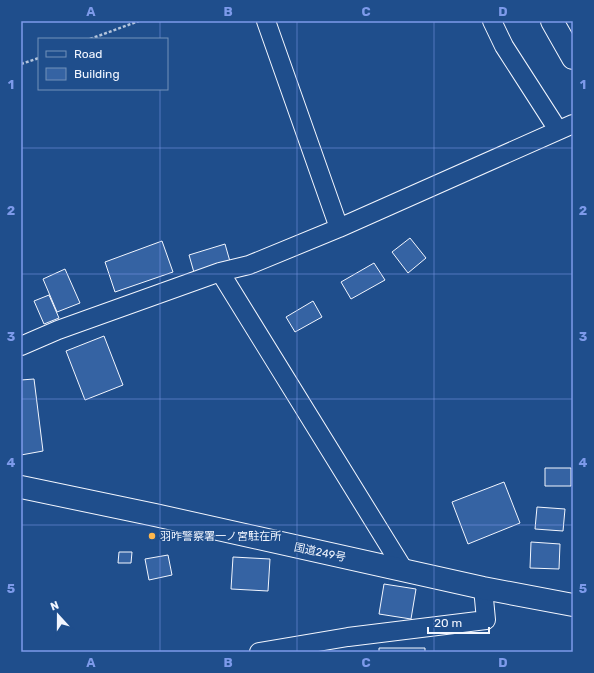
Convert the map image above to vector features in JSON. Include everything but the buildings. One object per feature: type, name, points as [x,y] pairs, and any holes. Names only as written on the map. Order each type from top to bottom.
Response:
[{"type":"highway","points":[[552,21],[573,58]]},
{"type":"highway","name":"国道249号","points":[[21,487],[155,515],[484,588],[573,605]]},
{"type":"street","points":[[266,21],[339,228]]},
{"type":"street","points":[[21,346],[58,330],[220,272],[249,265],[339,228],[565,127],[504,46],[492,21]]},
{"type":"street","points":[[220,272],[404,570]]},
{"type":"street","points":[[259,652],[348,637],[486,620],[484,588]]},
{"type":"path","points":[[93,38],[139,21]]},
{"type":"path","points":[[21,64],[38,58]]},
{"type":"place","name":"羽咋警察署一ノ宮駐在所","points":[[152,536]]}]
